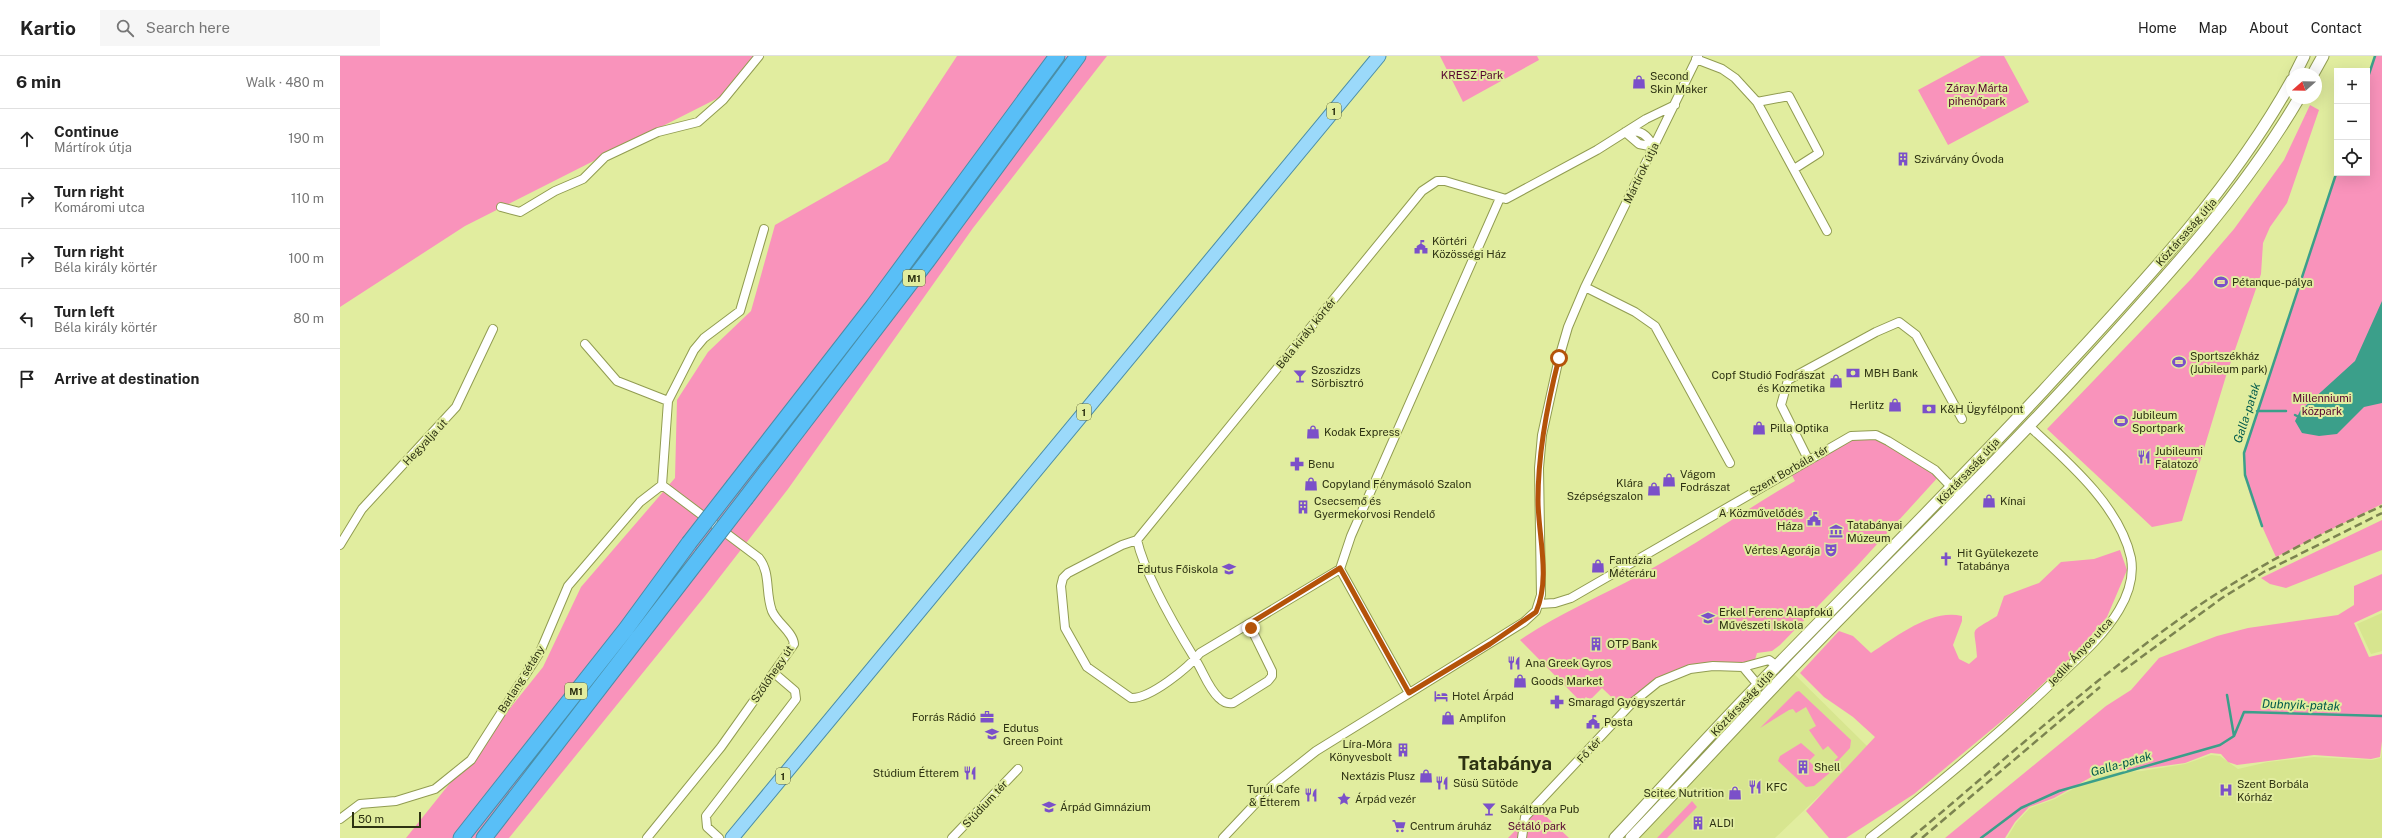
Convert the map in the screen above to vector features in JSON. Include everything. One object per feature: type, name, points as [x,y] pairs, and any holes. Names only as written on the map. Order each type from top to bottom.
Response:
[{"type":"highway","name":"M1","points":[[461,838],[626,629],[689,543],[873,306],[1057,56]]},
{"type":"highway","name":"M1","points":[[484,838],[884,319],[1078,56]]},
{"type":"main road","name":"1","points":[[732,838],[1379,56]]},
{"type":"street","points":[[501,207],[520,212],[555,191],[583,178],[605,157],[658,132],[698,122],[723,100],[759,56]]},
{"type":"street","points":[[2298,68],[2304,56]]},
{"type":"street","points":[[2316,68],[2322,56]]},
{"type":"street","name":"Mártírok útja","points":[[1539,604],[1542,570],[1538,500],[1542,435],[1559,358],[1568,327],[1585,287],[1697,58],[1722,69],[1735,78],[1757,102],[1827,231]]},
{"type":"street","name":"Köztársaság útja","points":[[1614,838],[1758,685],[1952,488],[2207,209],[2254,143],[2286,90]]},
{"type":"street","points":[[1757,102],[1789,96],[1819,153],[1794,169]]},
{"type":"street","name":"Köztársaság útja","points":[[1631,838],[1786,674],[2029,426],[2188,252],[2253,170],[2295,104]]},
{"type":"street","points":[[1249,624],[1272,671],[1272,676],[1268,681],[1233,703],[1227,703],[1220,699],[1213,691],[1195,659],[1144,563],[1137,540],[1122,545],[1068,573],[1063,578],[1061,586],[1065,628],[1087,667],[1131,698],[1145,696],[1195,659],[1200,653],[1340,568],[1351,536],[1500,198],[1506,200],[1675,105]]},
{"type":"street","points":[[1625,132],[1635,130],[1647,135],[1654,146]]},
{"type":"street","name":"Béla király körtér","points":[[1137,540],[1422,191],[1437,181],[1500,198]]},
{"type":"street","points":[[662,485],[668,401],[694,350],[704,338],[740,311],[764,229]]},
{"type":"street","points":[[1585,287],[1645,318],[1655,326],[1663,337],[1730,463]]},
{"type":"street","points":[[1808,459],[1781,405],[1788,380],[1876,332],[1899,322],[1916,335],[1962,419]]},
{"type":"street","name":"Hegyalja út","points":[[340,545],[362,509],[456,407],[493,329]]},
{"type":"street","points":[[585,344],[617,381],[668,401]]},
{"type":"street","points":[[2019,416],[2029,426]]},
{"type":"street","name":"Jedlik Ányos utca","points":[[1870,838],[1935,787],[2029,705],[2106,629],[2128,591],[2131,579],[2131,559],[2118,522],[2090,487],[2029,426]]},
{"type":"street","name":"Szent Borbála tér","points":[[1539,604],[1555,603],[1571,598],[1808,459],[1851,436],[1876,435],[1935,470],[1961,497]]},
{"type":"street","name":"Szőlőhegy út","points":[[647,838],[721,747],[793,647],[794,641],[772,611],[763,563],[752,551],[662,485]]},
{"type":"street","name":"Barlang sétány","points":[[340,818],[360,804],[396,801],[435,789],[471,760],[540,652],[568,586],[640,502],[662,485]]},
{"type":"street","points":[[1340,568],[1409,693]]},
{"type":"street","points":[[1223,838],[1273,786],[1316,751],[1409,693],[1435,679],[1524,622],[1536,612],[1539,604]]},
{"type":"street","name":"Fő tér","points":[[1522,838],[1525,817],[1643,693],[1670,675],[1690,669],[1713,666],[1743,667],[1769,660],[1777,666]]},
{"type":"street","points":[[1743,667],[1758,685]]},
{"type":"street","points":[[719,838],[707,827],[706,816],[796,699],[795,691],[774,673]]},
{"type":"street","name":"Stúdium tér","points":[[952,838],[1018,769]]},
{"type":"shaded area","points":[[2382,613],[2382,651],[2371,654],[2357,624]]},
{"type":"shaded area","points":[[1778,658],[1869,748],[1775,838],[1626,838]]},
{"type":"shaded area","name":"Szent Borbála Kórház","points":[[2382,751],[2382,838],[2007,838],[2016,823],[2030,808],[2055,799],[2102,773],[2142,771],[2185,764],[2211,755],[2220,756],[2238,769],[2268,762],[2314,757],[2372,760],[2381,758]]},
{"type":"green space","points":[[340,56],[754,56],[730,92],[465,226],[340,307]]},
{"type":"green space","points":[[957,56],[1107,56],[973,228],[788,489],[705,596],[509,838],[406,838],[543,667],[581,587],[675,478],[677,400],[708,352],[751,311],[775,225],[888,161]]},
{"type":"green space","name":"KRESZ Park","points":[[1440,56],[1537,56],[1539,60],[1463,102]]},
{"type":"green space","name":"Záray Márta pihenőpark","points":[[1981,56],[2004,56],[2029,102],[1948,145],[1918,90]]},
{"type":"green space","name":"Millenniumi közpark","points":[[2375,56],[2382,56],[2382,504],[2276,557],[2259,520],[2246,480],[2244,453],[2335,176],[2370,176],[2370,71]]},
{"type":"green space","name":"Jubileum Sportpark","points":[[2310,105],[2319,110],[2287,203],[2270,227],[2263,243],[2261,274],[2226,376],[2182,521],[2152,527],[2047,429],[2192,278],[2234,229],[2284,160]]},
{"type":"green space","points":[[1876,435],[1940,475],[1858,565],[1780,645],[1772,651],[1757,653],[1754,663],[1713,666],[1671,675],[1625,710],[1602,688],[1590,700],[1586,697],[1581,702],[1520,640],[1564,614],[1660,564],[1795,481],[1789,470],[1840,441]]},
{"type":"green space","points":[[2382,520],[2382,550],[2286,588],[2270,584],[2261,578]]},
{"type":"green space","points":[[2120,550],[2127,570],[2107,617],[2076,653],[2015,710],[1914,794],[1846,838],[1829,838],[1806,811],[1875,737],[1853,717],[1824,697],[1800,673],[1839,631],[1853,636],[1871,653],[1902,632],[1926,620],[1938,616],[1962,616],[1962,621],[1953,645],[1959,659],[1969,664],[1977,657],[1975,631],[1997,616],[2004,596],[2039,583],[2061,562],[2094,559]]},
{"type":"green space","points":[[2382,574],[2382,610],[2354,623],[2369,657],[2382,654],[2382,741],[2380,757],[2371,759],[2314,755],[2237,765],[2228,762],[2221,754],[2211,753],[2185,763],[2142,769],[2102,771],[2054,798],[2029,807],[2015,822],[2005,838],[1945,838],[2106,706],[2131,690],[2159,658],[2217,636],[2248,628],[2338,615],[2354,605],[2354,586]]},
{"type":"green space","points":[[1799,691],[1851,740],[1850,748],[1838,761],[1834,761],[1838,757],[1828,746],[1823,750],[1809,730],[1816,726],[1806,707],[1796,713],[1793,709],[1789,710],[1760,728],[1796,692]]},
{"type":"green space","points":[[1801,743],[1815,755],[1809,761],[1818,770],[1824,764],[1832,771],[1814,786],[1806,787],[1778,761],[1780,756]]},
{"type":"green space","points":[[1692,801],[1697,807],[1667,838],[1657,838]]},
{"type":"green space","name":"Sétáló park","points":[[1537,808],[1569,838],[1508,838]]},
{"type":"water","points":[[2382,301],[2382,403],[2364,407],[2337,434],[2319,436],[2302,433],[2295,421],[2300,411],[2355,361]]},
{"type":"waterway","name":"Galla-patak","points":[[2370,71],[2375,56]]},
{"type":"waterway","name":"Galla-patak","points":[[2262,526],[2245,475],[2244,453],[2335,176]]},
{"type":"waterway","points":[[2257,411],[2286,411]]},
{"type":"waterway","name":"Galla-patak","points":[[1981,838],[2021,808],[2059,791],[2220,745],[2234,736],[2227,695]]},
{"type":"waterway","name":"Dubnyik-patak","points":[[2234,736],[2244,712],[2382,716]]},
{"type":"railway","points":[[1911,838],[2056,715],[2168,627],[2207,600],[2270,562],[2314,538],[2382,506]]},
{"type":"railway","points":[[2121,672],[2222,598],[2264,572],[2382,513]]},
{"type":"railway","points":[[1922,838],[2100,687]]},
{"type":"place","name":"Second Skin Maker","points":[[1639,82]]},
{"type":"place","name":"Szivárvány Óvoda","points":[[1903,159]]},
{"type":"place","name":"Körtéri Közösségi Ház","points":[[1421,247]]},
{"type":"place","name":"Pétanque-pálya","points":[[2221,282]]},
{"type":"place","name":"Sportszékház (Jubileum park)","points":[[2179,362]]},
{"type":"place","name":"MBH Bank","points":[[1853,373]]},
{"type":"place","name":"Szoszidzs Sörbisztró","points":[[1300,376]]},
{"type":"place","name":"Copf Studió Fodrászat és Kozmetika","points":[[1836,381]]},
{"type":"place","name":"Herlitz","points":[[1895,405]]},
{"type":"place","name":"K&H Ügyfélpont","points":[[1929,409]]},
{"type":"place","name":"Jubileum Sportpark","points":[[2121,421]]},
{"type":"place","name":"Pilla Optika","points":[[1759,428]]},
{"type":"place","name":"Kodak Express","points":[[1313,432]]},
{"type":"place","name":"Jubileumi Falatozó","points":[[2144,457]]},
{"type":"place","name":"Benu","points":[[1297,464]]},
{"type":"place","name":"Vágom Fodrászat","points":[[1669,480]]},
{"type":"place","name":"Copyland Fénymásoló Szalon","points":[[1311,484]]},
{"type":"place","name":"Klára Szépségszalon","points":[[1654,489]]},
{"type":"place","name":"Kínai","points":[[1989,501]]},
{"type":"place","name":"Csecsemő és Gyermekorvosi Rendelő","points":[[1303,507]]},
{"type":"place","name":"A Közművelődés Háza","points":[[1814,519]]},
{"type":"place","name":"Tatabányai Múzeum","points":[[1836,531]]},
{"type":"place","name":"Vértes Agorája","points":[[1831,550]]},
{"type":"place","name":"Hit Gyülekezete Tatabánya","points":[[1946,559]]},
{"type":"place","name":"Fantázia Méteráru","points":[[1598,566]]},
{"type":"place","name":"Edutus Főiskola","points":[[1229,569]]},
{"type":"place","name":"Erkel Ferenc Alapfokú Művészeti Iskola","points":[[1708,618]]},
{"type":"place","name":"OTP Bank","points":[[1596,644]]},
{"type":"place","name":"Ana Greek Gyros","points":[[1514,663]]},
{"type":"place","name":"Goods Market","points":[[1520,681]]},
{"type":"place","name":"Hotel Árpád","points":[[1441,696]]},
{"type":"place","name":"Smaragd Gyógyszertár","points":[[1557,702]]},
{"type":"place","name":"Forrás Rádió","points":[[987,717]]},
{"type":"place","name":"Amplifon","points":[[1448,718]]},
{"type":"place","name":"Posta","points":[[1593,722]]},
{"type":"place","name":"Edutus Green Point","points":[[992,734]]},
{"type":"place","name":"Líra-Móra Könyvesbolt","points":[[1403,750]]},
{"type":"place","name":"Shell","points":[[1803,767]]},
{"type":"place","name":"Stúdium Étterem","points":[[970,773]]},
{"type":"place","name":"Nextázis Plusz","points":[[1426,776]]},
{"type":"place","name":"Süsü Sütöde","points":[[1442,783]]},
{"type":"place","name":"KFC","points":[[1755,787]]},
{"type":"place","name":"Szent Borbála Kórház","points":[[2226,790]]},
{"type":"place","name":"Scitec Nutrition","points":[[1735,793]]},
{"type":"place","name":"Turul Cafe & Étterem","points":[[1311,795]]},
{"type":"place","name":"Árpád vezér","points":[[1344,799]]},
{"type":"place","name":"Árpád Gimnázium","points":[[1049,807]]},
{"type":"place","name":"Sakáltanya Pub","points":[[1489,809]]},
{"type":"place","name":"ALDI","points":[[1698,823]]},
{"type":"place","name":"Centrum áruház","points":[[1399,826]]},
{"type":"district","name":"Tatabánya","points":[[1505,763]]},
{"type":"route","points":[[1251,628],[1249,624],[1320,582],[1340,568],[1409,693],[1435,679],[1490,644],[1524,622],[1536,612],[1542,588],[1538,500],[1539,468],[1542,435],[1550,392],[1559,358]]}]
